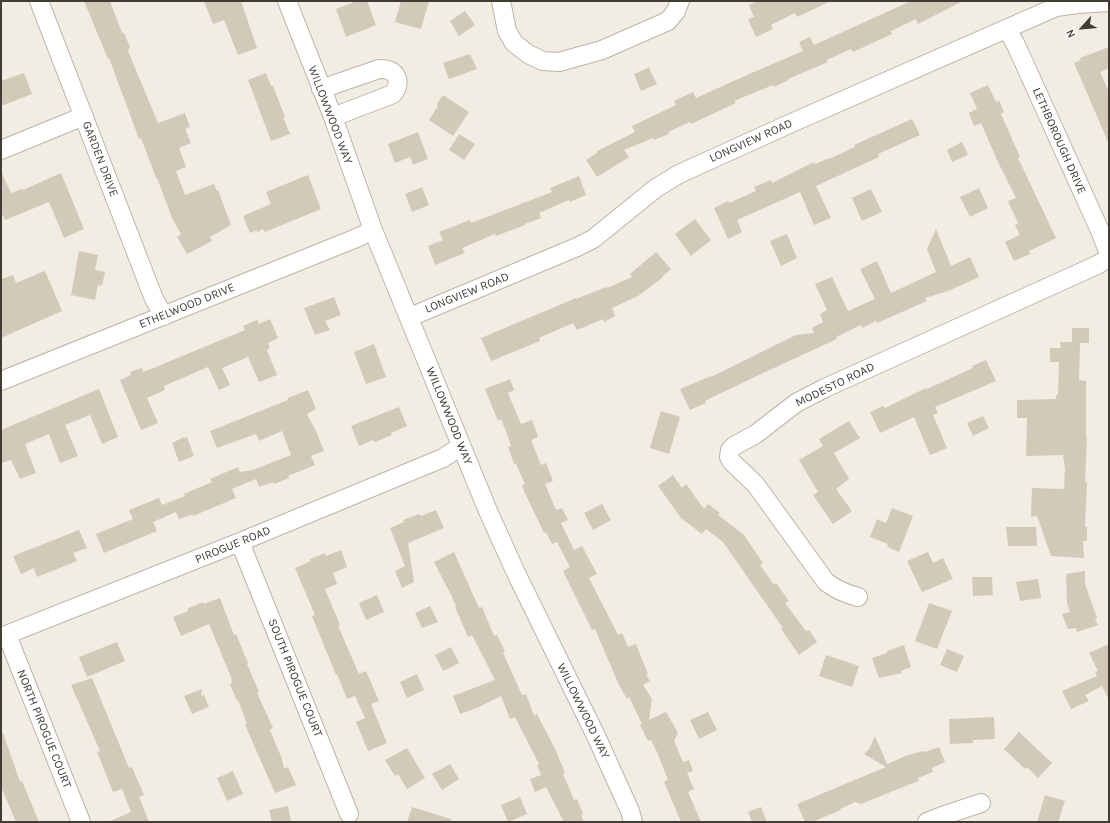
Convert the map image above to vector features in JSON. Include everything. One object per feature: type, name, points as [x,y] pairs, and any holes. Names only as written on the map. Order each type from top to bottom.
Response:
[{"type":"street","name":"GARDEN DRIVE","points":[[39,1],[154,299],[164,316]]},
{"type":"street","name":"WILLOWWOOD WAY","points":[[286,1],[333,117],[373,230],[410,317],[461,446],[516,573],[596,736],[634,822]]},
{"type":"street","points":[[501,1],[507,31],[514,43],[528,54],[538,59],[543,61],[559,62],[602,50],[668,21],[676,11],[680,1]]},
{"type":"street","name":"LONGVIEW ROAD","points":[[410,317],[577,248],[593,239],[656,188],[679,174],[1056,7],[1109,2]]},
{"type":"street","name":"LETHBOROUGH DRIVE","points":[[1007,29],[1016,45],[1098,226],[1109,254]]},
{"type":"street","points":[[321,89],[379,69],[389,70],[396,76],[398,86],[393,94],[333,117]]},
{"type":"street","points":[[1,150],[84,116]]},
{"type":"street","name":"ETHELWOOD DRIVE","points":[[1,381],[359,237],[373,230]]},
{"type":"street","name":"MODESTO ROAD","points":[[858,597],[849,595],[826,582],[756,484],[732,462],[729,457],[730,450],[734,446],[756,434],[796,403],[825,388],[1097,265],[1109,258]]},
{"type":"street","name":"PIROGUE ROAD","points":[[4,636],[240,542],[443,458],[461,446]]},
{"type":"street","name":"SOUTH PIROGUE COURT","points":[[240,542],[349,814]]},
{"type":"street","name":"NORTH PIROGUE COURT","points":[[4,636],[81,822]]},
{"type":"street","points":[[928,822],[981,803]]},
{"type":"building","points":[[84,1],[110,1],[122,33],[124,33],[130,47],[128,51],[158,123],[185,113],[190,127],[185,129],[191,143],[179,148],[186,167],[176,171],[185,195],[214,184],[217,191],[218,190],[231,225],[210,237],[212,241],[187,254],[177,237],[181,234],[172,218],[141,138],[139,139],[109,58],[108,59]]},
{"type":"building","points":[[204,1],[241,1],[257,48],[238,55],[224,20],[213,24]]},
{"type":"building","points":[[357,1],[367,1],[376,25],[346,37],[336,9]]},
{"type":"building","points":[[401,1],[429,1],[421,29],[395,22]]},
{"type":"building","points":[[757,1],[831,1],[797,17],[795,13],[771,25],[773,29],[756,37],[748,19],[754,17],[749,5]]},
{"type":"building","points":[[911,1],[963,1],[918,24],[916,19],[891,31],[892,34],[853,52],[851,49],[827,60],[828,62],[788,79],[789,80],[774,87],[773,85],[734,101],[736,103],[691,124],[690,122],[668,132],[669,134],[654,140],[653,138],[624,150],[629,157],[597,177],[586,160],[597,153],[597,151],[635,132],[632,126],[676,105],[674,101],[693,92],[696,98],[803,51],[799,42],[810,37],[814,45]]},
{"type":"building","points":[[465,11],[475,25],[459,36],[450,21]]},
{"type":"building","points":[[1109,47],[1109,68],[1100,72],[1109,92],[1109,144],[1074,63],[1081,60],[1080,58]]},
{"type":"building","points":[[470,54],[477,69],[449,79],[443,63]]},
{"type":"building","points":[[650,67],[657,84],[641,91],[634,74]]},
{"type":"building","points":[[24,73],[32,94],[1,106],[1,81]]},
{"type":"building","points":[[266,73],[271,86],[273,86],[290,134],[271,141],[248,80]]},
{"type":"building","points":[[988,85],[996,102],[999,100],[1004,112],[1001,114],[1020,157],[1018,158],[1056,238],[1029,251],[1030,254],[1014,261],[1005,242],[1020,235],[1015,225],[1018,223],[1008,201],[1016,198],[981,123],[974,126],[969,113],[977,109],[970,93]]},
{"type":"building","points":[[443,95],[469,112],[453,136],[429,120]]},
{"type":"building","points":[[912,119],[920,135],[878,154],[879,157],[816,186],[831,218],[814,225],[800,192],[737,220],[742,232],[728,239],[714,208],[728,201],[729,203],[756,191],[754,187],[771,180],[772,183],[814,162],[815,164],[829,159],[855,147],[854,145]]},
{"type":"building","points":[[418,132],[428,159],[413,165],[410,157],[395,163],[388,144]]},
{"type":"building","points":[[459,134],[475,144],[464,160],[449,150]]},
{"type":"building","points":[[962,142],[968,155],[952,162],[947,150]]},
{"type":"building","points":[[1,171],[11,193],[22,189],[23,190],[61,173],[84,229],[64,238],[49,202],[5,220],[1,212]]},
{"type":"building","points":[[308,175],[321,209],[265,232],[263,229],[250,233],[243,216],[271,204],[266,192]]},
{"type":"building","points":[[579,176],[586,195],[570,202],[569,200],[539,213],[541,218],[525,225],[496,236],[495,234],[462,248],[465,253],[435,265],[428,246],[443,240],[439,232],[470,220],[471,223],[552,192],[550,188]]},
{"type":"building","points":[[422,187],[429,205],[412,212],[405,194]]},
{"type":"building","points":[[979,188],[988,208],[970,217],[960,197]]},
{"type":"building","points":[[871,189],[882,212],[862,221],[852,198]]},
{"type":"building","points":[[695,219],[711,240],[691,256],[675,234]]},
{"type":"building","points":[[936,229],[951,266],[970,257],[979,277],[948,291],[925,298],[927,301],[877,323],[876,321],[862,328],[861,325],[836,337],[837,339],[719,394],[705,401],[706,403],[690,410],[680,389],[711,377],[796,335],[814,333],[812,328],[823,322],[820,314],[827,310],[815,284],[832,277],[848,311],[875,299],[860,269],[877,261],[891,293],[936,272],[927,249]]},
{"type":"building","points":[[787,234],[797,258],[781,266],[770,241]]},
{"type":"building","points":[[79,251],[98,255],[95,270],[105,272],[102,286],[98,285],[95,300],[71,295]]},
{"type":"building","points":[[656,252],[671,269],[662,278],[638,296],[612,308],[615,316],[604,322],[603,319],[577,330],[573,323],[539,338],[540,341],[491,361],[481,338],[576,298],[606,287],[607,288],[632,277],[630,274]]},
{"type":"building","points":[[45,271],[62,311],[1,338],[1,279],[13,275],[16,283]]},
{"type":"building","points":[[334,297],[341,315],[325,321],[330,330],[315,335],[304,308]]},
{"type":"building","points":[[270,319],[278,338],[268,343],[270,348],[267,350],[277,375],[259,382],[248,357],[222,368],[230,385],[219,390],[208,367],[164,386],[165,390],[147,398],[158,423],[141,430],[120,380],[131,375],[130,372],[142,368],[143,372],[245,330],[243,326],[257,320],[259,324]]},
{"type":"building","points":[[1072,328],[1089,328],[1089,343],[1080,343],[1079,380],[1086,381],[1087,437],[1085,482],[1087,482],[1085,527],[1087,527],[1087,541],[1083,541],[1084,558],[1051,556],[1037,516],[1031,517],[1032,488],[1064,489],[1065,469],[1063,455],[1026,456],[1027,418],[1017,418],[1017,400],[1056,399],[1056,395],[1058,395],[1059,362],[1050,362],[1050,348],[1061,348],[1060,342],[1072,342]]},
{"type":"building","points":[[374,344],[386,377],[366,384],[354,352]]},
{"type":"building","points":[[986,360],[996,381],[935,407],[938,413],[933,415],[947,448],[930,455],[914,417],[880,433],[870,412],[883,406],[885,408],[926,388],[927,389],[973,368],[972,366]]},
{"type":"building","points":[[510,379],[514,390],[508,393],[521,424],[532,420],[538,437],[531,440],[541,465],[546,463],[553,481],[545,484],[556,510],[562,508],[568,520],[561,523],[574,550],[582,546],[597,574],[589,578],[618,635],[622,633],[628,647],[636,644],[648,674],[646,675],[650,681],[643,685],[652,699],[649,720],[666,712],[678,733],[674,741],[683,762],[689,760],[693,771],[687,773],[694,789],[688,792],[701,822],[681,822],[664,782],[668,780],[657,752],[651,740],[648,741],[640,725],[642,724],[629,697],[627,699],[619,685],[595,629],[592,630],[563,571],[570,567],[557,542],[552,544],[546,532],[544,533],[524,491],[522,485],[525,484],[516,464],[514,464],[508,447],[511,446],[507,434],[501,419],[498,421],[485,389]]},
{"type":"building","points":[[99,389],[118,437],[102,444],[90,415],[65,425],[78,456],[60,463],[49,434],[25,444],[36,473],[20,479],[11,460],[1,463],[1,430]]},
{"type":"building","points":[[308,390],[316,409],[307,414],[324,451],[311,456],[315,465],[288,476],[289,478],[274,484],[273,482],[259,487],[256,479],[232,489],[236,498],[193,516],[193,514],[179,519],[176,512],[153,522],[157,531],[104,553],[96,534],[133,519],[129,510],[159,498],[162,505],[185,496],[184,494],[212,482],[210,479],[238,467],[240,472],[253,470],[291,455],[282,431],[259,441],[256,434],[217,448],[210,431],[288,400],[288,398]]},
{"type":"building","points":[[399,407],[407,426],[391,433],[392,435],[375,442],[373,440],[359,446],[351,426]]},
{"type":"building","points":[[661,411],[680,417],[669,454],[650,448]]},
{"type":"building","points":[[983,416],[989,428],[973,436],[967,423]]},
{"type":"building","points":[[849,421],[860,438],[834,453],[849,479],[836,489],[852,511],[833,524],[813,495],[818,492],[799,460],[823,446],[819,439]]},
{"type":"building","points":[[187,437],[194,456],[179,462],[172,443]]},
{"type":"building","points":[[673,475],[682,488],[686,484],[704,509],[708,504],[720,513],[718,515],[744,535],[763,563],[760,565],[774,585],[776,583],[789,601],[785,603],[806,631],[809,630],[817,642],[799,655],[781,629],[783,628],[723,542],[706,529],[702,534],[681,518],[658,486]]},
{"type":"building","points":[[602,504],[611,520],[593,530],[584,513]]},
{"type":"building","points":[[892,508],[913,516],[899,552],[887,547],[888,544],[870,537],[877,519],[886,523]]},
{"type":"building","points":[[436,510],[444,528],[408,543],[414,582],[402,588],[395,571],[405,566],[390,528],[404,522],[403,520],[419,514],[421,516]]},
{"type":"building","points":[[1006,527],[1036,527],[1037,546],[1008,546]]},
{"type":"building","points":[[79,530],[87,548],[73,553],[77,561],[37,577],[34,568],[21,574],[13,556]]},
{"type":"building","points":[[341,550],[347,567],[333,573],[337,584],[325,589],[340,625],[338,626],[359,674],[366,671],[379,701],[371,704],[387,743],[368,751],[356,722],[365,718],[355,696],[347,699],[312,616],[315,615],[295,568],[311,561],[310,559],[325,553],[326,556]]},
{"type":"building","points":[[454,552],[479,608],[482,607],[494,636],[497,635],[505,651],[503,653],[522,695],[526,694],[534,716],[537,714],[557,753],[565,773],[563,774],[574,800],[577,799],[583,814],[581,815],[584,822],[564,822],[546,787],[535,792],[530,779],[541,775],[537,765],[539,764],[515,717],[510,719],[501,696],[479,707],[460,714],[453,696],[495,680],[472,635],[468,637],[455,607],[456,606],[434,562]]},
{"type":"building","points":[[928,552],[933,563],[943,558],[953,579],[922,592],[907,561]]},
{"type":"building","points":[[1085,571],[1085,584],[1098,625],[1077,632],[1076,628],[1068,629],[1062,614],[1070,612],[1067,603],[1066,574]]},
{"type":"building","points":[[972,577],[992,577],[993,595],[973,596]]},
{"type":"building","points":[[1038,579],[1041,598],[1020,601],[1016,582]]},
{"type":"building","points":[[377,595],[384,612],[366,620],[359,603]]},
{"type":"building","points":[[220,598],[234,635],[236,634],[248,663],[247,664],[259,692],[257,693],[273,728],[270,730],[282,759],[284,769],[288,767],[296,785],[275,793],[245,724],[247,724],[230,684],[232,683],[231,677],[209,624],[181,636],[173,617],[188,611],[187,609],[203,602],[204,604]]},
{"type":"building","points":[[929,603],[952,611],[937,649],[915,641]]},
{"type":"building","points":[[430,606],[438,622],[422,628],[415,613]]},
{"type":"building","points":[[117,642],[125,661],[87,677],[79,657]]},
{"type":"building","points":[[1109,644],[1109,700],[1102,686],[1085,695],[1089,701],[1071,709],[1062,691],[1097,676],[1095,672],[1098,671],[1089,653]]},
{"type":"building","points":[[904,645],[911,667],[901,671],[902,673],[879,678],[872,658]]},
{"type":"building","points":[[451,647],[459,663],[443,671],[435,655]]},
{"type":"building","points":[[947,649],[964,656],[957,672],[940,665]]},
{"type":"building","points":[[826,655],[859,666],[852,687],[819,676]]},
{"type":"building","points":[[417,674],[424,690],[407,698],[400,682]]},
{"type":"building","points":[[92,678],[129,768],[132,767],[144,795],[139,797],[149,822],[108,822],[131,812],[122,789],[113,792],[97,752],[100,751],[71,685]]},
{"type":"building","points":[[202,689],[201,696],[204,695],[209,707],[192,714],[184,696]]},
{"type":"building","points":[[708,712],[717,730],[699,739],[690,720]]},
{"type":"building","points":[[994,717],[995,739],[973,740],[973,743],[950,744],[949,719]]},
{"type":"building","points":[[1019,732],[1052,763],[1038,778],[1027,767],[1025,769],[1004,749]]},
{"type":"building","points":[[1,733],[3,733],[20,782],[22,781],[39,822],[16,822],[1,787]]},
{"type":"building","points":[[875,736],[887,764],[908,755],[925,752],[939,747],[945,762],[932,768],[933,772],[918,778],[919,781],[861,804],[855,802],[840,809],[841,810],[812,822],[805,822],[797,804],[886,767],[864,754],[869,749]]},
{"type":"building","points":[[407,748],[425,778],[407,789],[398,774],[395,776],[385,760]]},
{"type":"building","points":[[450,764],[459,779],[442,790],[432,774]]},
{"type":"building","points":[[233,771],[243,794],[227,801],[217,778]]},
{"type":"building","points":[[1045,795],[1065,801],[1058,822],[1037,822]]},
{"type":"building","points":[[520,797],[527,814],[508,822],[501,805]]},
{"type":"building","points":[[288,806],[291,822],[272,822],[269,810]]},
{"type":"building","points":[[412,807],[451,819],[451,822],[407,822]]},
{"type":"building","points":[[761,807],[767,822],[752,822],[748,812]]}]
